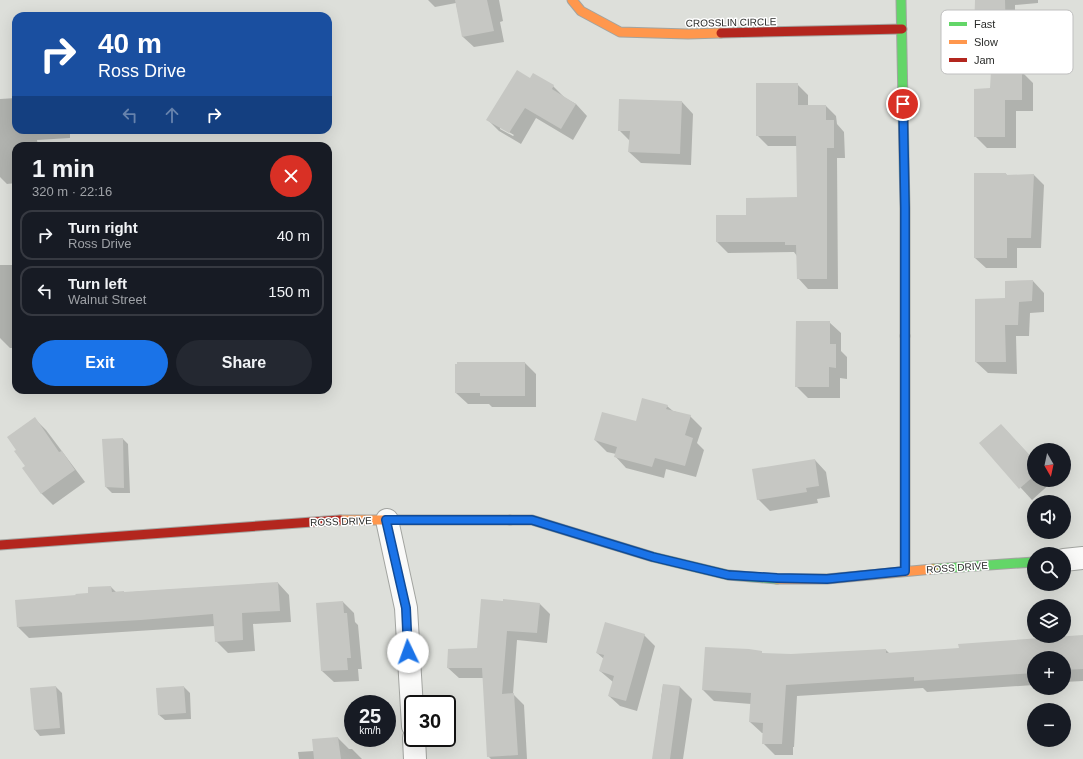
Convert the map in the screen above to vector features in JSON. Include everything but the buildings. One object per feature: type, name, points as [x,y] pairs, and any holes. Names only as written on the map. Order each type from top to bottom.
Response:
[{"type":"street","name":"CROSSLIN CIRCLE","points":[[572,0],[581,11],[620,32],[688,34],[902,30]]},
{"type":"street","points":[[902,0],[905,208],[905,571]]},
{"type":"street","name":"ROSS DRIVE","points":[[0,544],[329,520],[532,520],[653,557],[728,575],[827,579],[905,571],[1027,562]]},
{"type":"street","points":[[386,520],[406,608],[411,695]]},
{"type":"street","points":[[1071,559],[1083,558]]},
{"type":"street","points":[[414,747],[415,759]]},
{"type":"traffic: fast","points":[[901,0],[905,208],[905,336]]},
{"type":"traffic: fast","points":[[510,520],[532,520],[653,557],[728,575],[777,579]]},
{"type":"traffic: fast","points":[[933,569],[1027,562]]},
{"type":"traffic: slow","points":[[572,0],[581,11],[620,32],[688,34],[721,33]]},
{"type":"traffic: slow","points":[[905,336],[905,571]]},
{"type":"traffic: slow","points":[[340,520],[510,520]]},
{"type":"traffic: slow","points":[[777,579],[827,579],[933,569]]},
{"type":"traffic: jam","points":[[721,33],[902,29]]},
{"type":"traffic: jam","points":[[0,545],[340,520]]},
{"type":"route","points":[[408,652],[406,608],[386,520],[532,520],[653,557],[728,575],[827,579],[905,571],[905,208],[903,104]]}]
